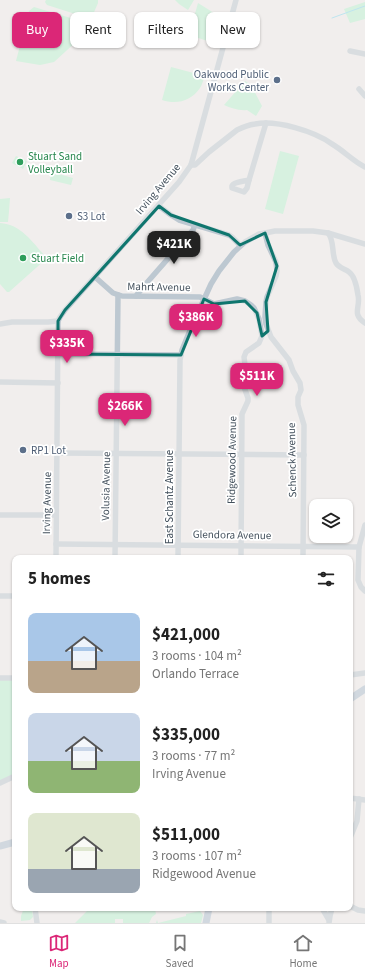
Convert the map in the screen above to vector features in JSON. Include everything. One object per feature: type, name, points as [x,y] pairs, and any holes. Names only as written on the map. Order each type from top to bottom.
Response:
[{"type":"main road","points":[[353,697],[365,689]]},
{"type":"main road","points":[[0,846],[12,843]]},
{"type":"main road","points":[[206,923],[208,911]]},
{"type":"street","name":"Irving Avenue","points":[[56,555],[58,321],[65,310],[159,206],[191,165],[236,0]]},
{"type":"street","points":[[350,51],[365,54]]},
{"type":"street","points":[[360,89],[365,96]]},
{"type":"street","points":[[249,180],[266,123]]},
{"type":"street","points":[[191,165],[195,165],[222,141],[242,127],[266,123],[281,125],[311,133],[331,143],[353,160],[365,167]]},
{"type":"street","points":[[196,144],[198,151],[202,155],[205,155]]},
{"type":"street","points":[[159,206],[176,219],[230,235],[240,245]]},
{"type":"street","points":[[136,296],[190,234],[195,225]]},
{"type":"street","name":"East Schantz Avenue","points":[[178,555],[181,355],[191,328],[217,274],[240,245],[265,233],[275,231],[328,233],[365,244]]},
{"type":"street","name":"Schenck Avenue","points":[[265,233],[268,245],[277,266],[276,276],[266,302],[265,317],[268,331],[275,344],[289,360],[300,383],[301,390],[298,397],[298,405],[304,425],[303,555]]},
{"type":"street","points":[[328,233],[331,238],[336,262],[341,268],[348,271],[353,276],[359,296],[357,315],[365,323]]},
{"type":"street","name":"Mahrt Avenue","points":[[95,277],[113,293],[122,296],[193,297],[204,299]]},
{"type":"street","name":"Volusia Avenue","points":[[115,555],[118,295]]},
{"type":"street","points":[[204,299],[214,304],[237,299],[247,302],[254,308],[259,319],[262,336]]},
{"type":"street","points":[[0,324],[12,322],[58,321]]},
{"type":"street","name":"Ridgewood Avenue","points":[[241,555],[242,414],[248,401],[244,387],[246,373],[244,357],[246,352],[259,343],[262,336],[268,331]]},
{"type":"street","points":[[58,354],[181,355]]},
{"type":"street","points":[[0,382],[58,383]]},
{"type":"street","points":[[57,453],[304,455]]},
{"type":"street","points":[[0,515],[56,515]]},
{"type":"street","points":[[365,525],[360,547],[358,580],[360,587],[365,591]]},
{"type":"street","name":"Glendora Avenue","points":[[56,544],[360,547]]},
{"type":"street","points":[[0,596],[12,596]]},
{"type":"street","points":[[353,675],[365,673]]},
{"type":"street","points":[[0,678],[12,678]]},
{"type":"street","points":[[0,783],[12,777]]},
{"type":"street","points":[[353,831],[362,800]]},
{"type":"street","points":[[353,908],[365,911]]},
{"type":"street","points":[[35,911],[35,922]]},
{"type":"street","points":[[269,911],[269,923]]},
{"type":"street","points":[[324,911],[329,922]]},
{"type":"street","points":[[329,922],[331,911]]},
{"type":"street","points":[[0,922],[4,923]]},
{"type":"highlighted area","points":[[159,206],[171,215],[229,235],[240,245],[265,233],[277,266],[266,302],[268,331],[262,336],[257,313],[245,301],[214,304],[204,299],[181,355],[58,354],[58,321],[65,310]]},
{"type":"green space","points":[[46,0],[98,0],[94,12],[70,12],[47,5],[45,2]]},
{"type":"green space","points":[[175,0],[194,0],[188,10]]},
{"type":"green space","points":[[365,2],[365,19],[350,23],[344,9]]},
{"type":"green space","points":[[198,3],[212,12],[206,12],[206,40],[198,38],[198,12],[195,12]]},
{"type":"green space","points":[[34,7],[51,12],[29,12]]},
{"type":"green space","points":[[62,15],[70,18],[70,47],[54,62],[40,65],[16,61],[19,48],[62,48]]},
{"type":"green space","points":[[171,67],[205,76],[200,88],[188,99],[178,102],[162,100]]},
{"type":"green space","points":[[245,81],[251,85],[262,106],[256,116],[247,110],[238,110],[224,105]]},
{"type":"green space","points":[[280,151],[299,156],[283,214],[265,209]]},
{"type":"green space","name":"Stuart Sand Volleyball","points":[[16,156],[27,161],[23,169],[12,163]]},
{"type":"green space","points":[[51,172],[73,178],[71,185],[50,180]]},
{"type":"green space","points":[[10,198],[8,222],[0,222],[0,199]]},
{"type":"green space","name":"Stuart Field","points":[[0,223],[14,227],[26,235],[46,257],[46,259],[9,292],[7,292],[0,284]]},
{"type":"green space","points":[[0,678],[12,678],[12,777],[0,783]]},
{"type":"green space","points":[[23,911],[32,911],[33,917],[30,920],[21,921]]},
{"type":"green space","points":[[87,911],[155,911],[156,914],[152,917],[149,923],[123,923],[123,919],[115,919],[115,923],[75,923]]},
{"type":"green space","points":[[200,911],[203,915],[201,923],[158,923]]},
{"type":"waterway","points":[[332,18],[365,6]]},
{"type":"place","name":"Oakwood Public Works Center","points":[[277,80]]},
{"type":"place","name":"Stuart Sand Volleyball","points":[[20,162]]},
{"type":"place","name":"S3 Lot","points":[[69,216]]},
{"type":"place","name":"Stuart Field","points":[[23,258]]},
{"type":"place","name":"RP1 Lot","points":[[23,450]]}]
